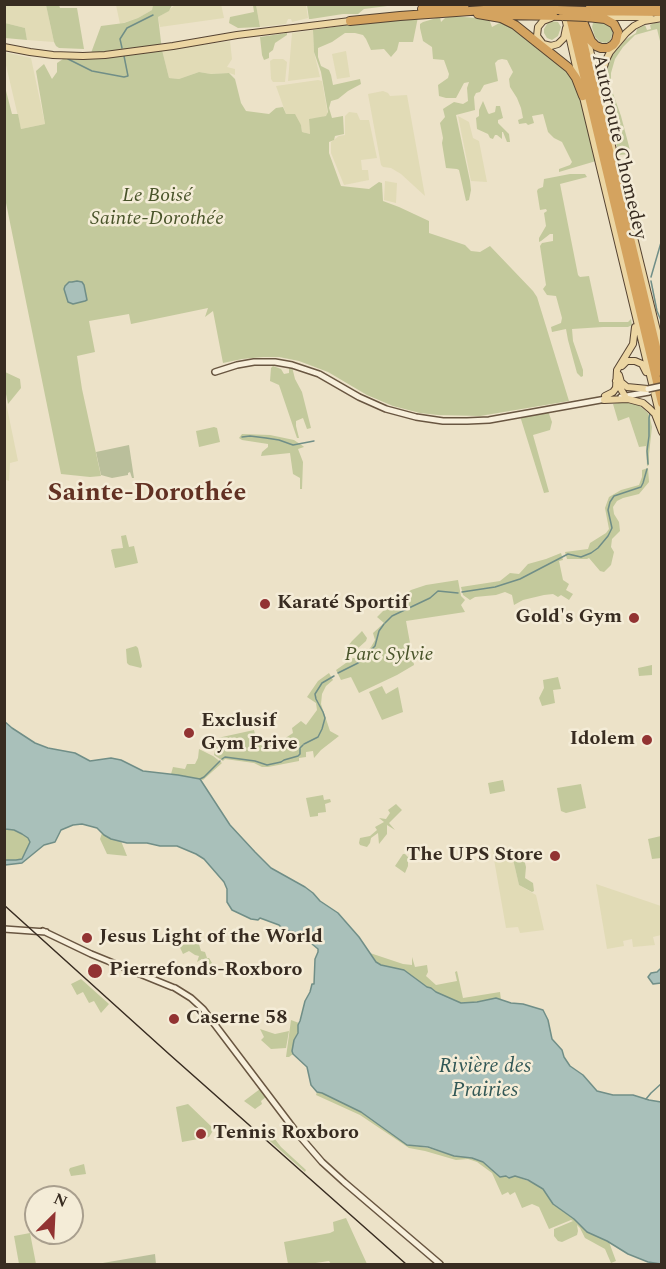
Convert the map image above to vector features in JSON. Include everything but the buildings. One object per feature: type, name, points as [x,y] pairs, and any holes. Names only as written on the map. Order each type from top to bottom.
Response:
[{"type":"highway","points":[[350,20],[465,4]]},
{"type":"highway","name":"Autoroute Chomedey","points":[[567,4],[662,403]]},
{"type":"highway","name":"Autoroute Chomedey","points":[[574,4],[641,276],[662,372]]},
{"type":"highway","points":[[586,14],[662,7]]},
{"type":"highway","points":[[350,20],[446,9],[501,18],[515,25],[570,68],[583,96]]},
{"type":"highway","points":[[415,10],[502,9],[662,16]]},
{"type":"highway","points":[[478,15],[560,13]]},
{"type":"highway","points":[[586,14],[609,21],[616,26],[617,38],[610,47],[595,46],[591,41],[586,14]]},
{"type":"highway","points":[[645,17],[662,16]]},
{"type":"highway","points":[[630,224],[641,276]]},
{"type":"highway","points":[[618,243],[634,288]]},
{"type":"main road","points":[[579,4],[586,14],[599,90],[630,224]]},
{"type":"main road","points":[[566,25],[564,37],[554,46],[548,46],[540,41],[537,32],[540,23],[560,13],[566,25],[634,309],[650,389]]},
{"type":"main road","points":[[599,90],[605,62],[624,35],[634,26],[662,16]]},
{"type":"main road","points":[[597,17],[645,17]]},
{"type":"main road","points":[[4,47],[46,54],[88,56],[117,54],[350,20]]},
{"type":"main road","points":[[641,276],[651,279],[646,285],[662,351]]},
{"type":"main road","points":[[605,398],[615,390],[618,367],[634,340],[636,329],[634,309]]},
{"type":"main road","points":[[655,325],[662,344]]},
{"type":"main road","points":[[650,389],[632,388],[623,384],[620,380],[619,369],[630,360],[640,362],[645,369],[662,426]]},
{"type":"main road","points":[[215,370],[254,362],[291,364],[319,374],[361,398],[386,409],[422,418],[451,421],[489,420],[662,388]]},
{"type":"main road","points":[[616,381],[624,394]]},
{"type":"main road","points":[[605,398],[632,399],[644,404],[655,414],[662,432]]},
{"type":"main road","points":[[4,929],[43,931],[96,955],[108,958],[117,967],[134,968],[144,978],[160,978],[191,998],[206,1012],[295,1130],[320,1159],[346,1185],[440,1264]]},
{"type":"main road","points":[[167,992],[169,988],[174,987]]},
{"type":"shaded area","points":[[221,4],[224,18],[160,27],[158,17],[175,5]]},
{"type":"shaded area","points":[[5,5],[46,5],[54,42],[27,40],[25,28],[5,23]]},
{"type":"shaded area","points":[[116,5],[153,5],[152,10],[120,24]]},
{"type":"shaded area","points":[[256,5],[306,5],[308,18],[292,22],[288,19],[286,24],[260,27]]},
{"type":"shaded area","points":[[313,30],[314,52],[320,77],[288,81],[292,33]]},
{"type":"shaded area","points":[[230,41],[232,59],[227,67],[235,69],[235,75],[199,72],[179,79],[169,78],[162,50]]},
{"type":"shaded area","points":[[346,51],[350,77],[337,79],[332,54]]},
{"type":"shaded area","points":[[4,52],[31,58],[45,124],[21,129]]},
{"type":"shaded area","points":[[283,59],[287,62],[285,82],[273,82],[271,79],[270,61]]},
{"type":"shaded area","points":[[322,81],[328,115],[309,119],[310,134],[302,132],[301,125],[286,114],[276,86]]},
{"type":"shaded area","points":[[383,91],[390,96],[407,95],[425,196],[401,174],[381,165],[368,94]]},
{"type":"shaded area","points":[[349,112],[357,113],[360,120],[369,120],[377,158],[361,160],[362,170],[368,170],[369,180],[344,185],[331,153],[331,142],[345,135],[345,116]]},
{"type":"shaded area","points":[[458,116],[469,122],[473,138],[479,141],[487,182],[471,181]]},
{"type":"shaded area","points":[[385,181],[397,183],[396,203],[384,200]]},
{"type":"shaded area","points":[[4,393],[18,461],[10,463],[9,481],[4,479]]},
{"type":"shaded area","points":[[492,848],[512,855],[519,885],[536,895],[544,930],[520,933],[518,927],[506,928]]},
{"type":"shaded area","points":[[596,884],[661,906],[661,935],[653,937],[655,945],[633,947],[632,939],[623,941],[624,946],[607,949]]},
{"type":"green space","points":[[307,4],[395,5],[364,9],[358,14],[309,19]]},
{"type":"green space","points":[[46,5],[77,8],[84,49],[56,46]]},
{"type":"green space","name":"Le Boisé Sainte-Dorothée","points":[[153,5],[172,5],[169,11],[158,17],[162,50],[169,78],[179,79],[199,72],[229,73],[235,79],[241,103],[246,111],[269,114],[276,108],[283,107],[286,114],[295,114],[302,132],[310,134],[309,119],[326,116],[328,112],[321,72],[314,52],[313,30],[384,19],[418,17],[413,42],[399,42],[397,50],[391,57],[384,49],[371,50],[363,35],[355,33],[345,33],[318,48],[321,66],[329,70],[333,85],[360,79],[361,84],[331,101],[329,108],[332,118],[343,116],[344,134],[335,136],[334,140],[329,142],[329,153],[341,186],[369,189],[379,182],[382,183],[383,201],[429,221],[429,233],[465,245],[471,251],[480,252],[490,246],[537,297],[569,401],[480,416],[420,413],[393,406],[367,395],[328,372],[299,361],[263,357],[223,363],[213,311],[205,317],[208,308],[131,324],[129,314],[89,321],[95,352],[77,356],[101,476],[61,474],[5,198],[4,83],[12,114],[18,114],[21,129],[45,124],[36,71],[44,64],[52,79],[57,72],[57,63],[66,57],[91,53],[101,26],[124,23],[138,18],[152,10]]},
{"type":"green space","points":[[253,5],[256,5],[260,27],[238,28],[229,23],[230,17],[254,12]]},
{"type":"green space","points":[[451,16],[489,19],[492,27],[505,20],[566,69],[575,79],[596,161],[559,172],[559,169],[572,162],[562,142],[548,132],[543,114],[532,116],[534,123],[519,124],[518,120],[523,118],[521,108],[510,87],[509,79],[513,72],[507,60],[498,60],[495,63],[498,81],[484,85],[480,92],[476,93],[475,110],[456,115],[470,181],[469,200],[466,201],[459,170],[446,168],[440,123],[445,117],[443,109],[454,102],[463,104],[468,101],[469,82],[464,83],[456,98],[439,96],[438,85],[448,78],[449,74],[444,60],[433,59],[432,47],[423,41],[420,28],[423,22],[440,17],[441,22]]},
{"type":"green space","points":[[551,21],[558,22],[561,27],[558,36],[552,40],[544,33],[544,29]]},
{"type":"green space","points":[[595,22],[608,24],[613,32],[610,41],[600,42],[595,37],[592,27]]},
{"type":"green space","points":[[5,23],[25,28],[27,40],[5,38]]},
{"type":"green space","points":[[661,23],[661,45],[657,29],[635,35],[615,59],[611,73],[611,88],[631,154],[619,155],[604,86],[607,66],[610,58],[625,40],[636,33],[637,29],[645,25],[647,30],[651,29],[650,25]]},
{"type":"green space","points":[[287,33],[275,43],[273,50],[269,53],[269,58],[264,60],[260,37]]},
{"type":"green space","points":[[483,101],[489,114],[495,112],[496,106],[500,106],[503,118],[498,120],[498,123],[509,134],[510,142],[507,142],[503,132],[502,139],[495,135],[493,139],[477,129],[476,118],[479,116]]},
{"type":"green space","points":[[570,174],[585,174],[587,177],[560,184],[578,275],[580,277],[589,276],[599,322],[628,322],[631,319],[632,325],[572,329],[573,341],[583,370],[581,377],[577,373],[566,329],[552,332],[551,327],[561,323],[562,318],[556,296],[547,295],[543,289],[546,285],[540,246],[542,243],[553,241],[553,234],[539,242],[546,226],[544,213],[547,211],[546,209],[540,210],[537,191],[543,187],[544,179]]},
{"type":"green space","points":[[273,366],[281,369],[284,374],[289,373],[289,366],[292,367],[302,392],[311,428],[307,429],[303,418],[296,421],[299,438],[297,438],[279,385],[270,381]]},
{"type":"green space","points":[[5,372],[20,379],[21,388],[8,404],[5,389]]},
{"type":"green space","points":[[623,402],[640,406],[650,418],[652,427],[649,465],[647,466],[646,446],[639,447],[629,417],[618,421],[613,404]]},
{"type":"green space","points":[[548,411],[552,422],[550,430],[533,435],[549,492],[544,493],[520,416]]},
{"type":"green space","points":[[217,428],[220,442],[199,447],[196,431]]},
{"type":"green space","points":[[242,434],[270,435],[294,440],[303,446],[298,449],[303,462],[302,489],[300,489],[300,478],[293,474],[290,453],[261,456],[268,444],[242,440],[239,438]]},
{"type":"green space","points":[[129,445],[134,478],[130,472],[128,475],[112,478],[101,475],[96,452]]},
{"type":"green space","points":[[648,468],[649,482],[639,494],[617,501],[613,507],[620,531],[612,539],[611,547],[614,552],[611,565],[604,572],[600,571],[589,558],[567,559],[565,552],[588,549],[590,543],[606,533],[609,529],[605,508],[609,497],[621,490],[639,485],[642,470]]},
{"type":"green space","points":[[126,535],[129,547],[134,546],[138,563],[115,568],[111,550],[123,548],[121,536]]},
{"type":"green space","points":[[561,553],[563,560],[559,561],[563,580],[569,584],[566,590],[573,594],[569,600],[561,595],[558,597],[553,594],[523,600],[514,605],[512,595],[505,592],[475,597],[470,600],[463,595],[461,587],[500,581],[510,573],[519,574],[528,564]]},
{"type":"green space","name":"Parc Sylvie","points":[[458,580],[461,596],[465,600],[461,605],[465,612],[406,621],[414,665],[359,693],[351,677],[341,680],[336,670],[353,658],[359,658],[371,647],[375,640],[373,633],[384,623],[377,617],[386,608],[411,590]]},
{"type":"green space","points":[[362,631],[367,638],[366,641],[356,650],[348,646],[352,641]]},
{"type":"green space","points":[[136,646],[141,668],[127,663],[126,649]]},
{"type":"green space","points":[[652,665],[652,675],[639,676],[638,668]]},
{"type":"green space","points":[[329,673],[333,680],[322,694],[321,704],[330,731],[339,736],[314,758],[313,751],[306,752],[306,757],[299,758],[299,761],[262,767],[254,763],[225,759],[223,761],[214,755],[213,739],[254,730],[257,743],[264,747],[281,741],[293,733],[292,728],[301,721],[306,725],[317,710],[316,703],[307,697],[318,681]]},
{"type":"green space","points":[[558,677],[561,689],[553,690],[555,703],[542,706],[539,698],[544,688],[543,680]]},
{"type":"green space","points":[[382,686],[386,694],[398,687],[403,712],[382,720],[369,692]]},
{"type":"green space","points":[[199,749],[222,763],[203,780],[171,774],[173,767],[185,769],[187,764],[195,764]]},
{"type":"green space","points":[[503,780],[505,791],[490,794],[488,783]]},
{"type":"green space","points":[[581,784],[586,808],[566,813],[561,811],[557,788]]},
{"type":"green space","points":[[323,795],[324,800],[330,799],[331,802],[325,804],[326,812],[310,817],[306,798]]},
{"type":"green space","points":[[396,804],[402,810],[389,823],[395,830],[387,825],[387,834],[379,844],[378,833],[371,838],[367,847],[360,845],[360,838],[370,836],[377,830],[375,827],[384,822],[379,818],[386,819],[390,813],[388,810]]},
{"type":"green space","points":[[4,821],[37,834],[23,860],[5,862]]},
{"type":"green space","points":[[102,833],[111,839],[121,841],[127,856],[107,854],[100,839]]},
{"type":"green space","points":[[661,836],[661,858],[652,859],[648,839]]},
{"type":"green space","points":[[403,854],[408,857],[405,873],[395,866]]},
{"type":"green space","points":[[512,855],[524,859],[525,878],[533,883],[534,891],[519,885]]},
{"type":"green space","points":[[176,939],[198,941],[201,951],[205,952],[212,963],[208,965],[202,959],[197,962],[199,956],[189,951],[183,954]]},
{"type":"green space","points":[[370,953],[412,965],[412,957],[415,967],[427,965],[426,976],[436,985],[457,981],[455,972],[457,971],[463,998],[500,992],[501,1000],[496,998],[461,1003],[427,987],[404,971],[381,965]]},
{"type":"green space","points":[[81,979],[109,1004],[101,1013],[94,1001],[89,1003],[83,992],[77,995],[71,984]]},
{"type":"green space","points":[[291,1020],[299,1023],[298,1032],[294,1040],[293,1054],[286,1057]]},
{"type":"green space","points":[[260,1029],[275,1034],[289,1031],[286,1048],[271,1049],[261,1040],[264,1037]]},
{"type":"green space","points":[[260,1089],[267,1096],[255,1109],[244,1101]]},
{"type":"green space","points":[[317,1092],[361,1112],[407,1145],[472,1158],[483,1162],[500,1177],[515,1176],[536,1184],[543,1189],[553,1204],[579,1225],[609,1242],[616,1261],[611,1263],[605,1249],[585,1238],[577,1225],[577,1235],[562,1242],[558,1241],[554,1236],[554,1229],[573,1221],[549,1229],[539,1207],[532,1204],[522,1208],[515,1192],[502,1195],[492,1173],[477,1162],[468,1159],[456,1160],[409,1148],[360,1115],[316,1095]]},
{"type":"green space","points":[[188,1104],[214,1129],[209,1137],[182,1142],[176,1107]]},
{"type":"green space","points":[[268,1130],[281,1147],[306,1170],[305,1172],[263,1135]]},
{"type":"green space","points":[[84,1164],[86,1174],[71,1176],[70,1168]]},
{"type":"green space","points":[[346,1218],[367,1264],[331,1264],[329,1261],[288,1264],[284,1242],[330,1233],[334,1231],[333,1222]]},
{"type":"green space","points":[[24,1234],[24,1245],[32,1245],[36,1264],[19,1264],[14,1236]]},
{"type":"green space","points":[[155,1254],[156,1264],[97,1264]]},
{"type":"water","points":[[77,281],[84,285],[87,300],[73,304],[68,302],[64,289],[69,282]]},
{"type":"water","name":"Rivière des Prairies","points":[[4,721],[35,743],[75,753],[90,761],[111,758],[121,760],[143,771],[200,779],[230,825],[255,852],[271,868],[305,887],[338,913],[359,937],[376,962],[404,970],[427,987],[461,1003],[496,998],[543,1010],[548,1020],[552,1039],[562,1050],[570,1066],[583,1075],[597,1091],[613,1095],[633,1095],[661,1102],[661,1264],[648,1262],[628,1254],[587,1232],[553,1204],[543,1189],[528,1180],[515,1176],[500,1177],[483,1162],[472,1158],[454,1156],[428,1147],[407,1145],[361,1112],[317,1092],[311,1085],[307,1067],[292,1051],[305,1001],[314,984],[315,959],[318,949],[306,939],[292,931],[284,930],[279,925],[260,918],[251,919],[232,910],[227,902],[227,889],[224,882],[204,859],[196,854],[177,846],[127,843],[111,839],[97,828],[82,824],[61,830],[55,842],[44,845],[22,863],[5,865],[5,860],[22,859],[30,842],[22,834],[5,829]]},
{"type":"water","points":[[660,969],[661,983],[653,984],[648,977]]},
{"type":"waterway","points":[[122,48],[120,39],[127,28],[153,15]]},
{"type":"waterway","points":[[68,59],[92,71],[124,77],[128,76],[124,56]]},
{"type":"waterway","points":[[651,277],[662,239]]},
{"type":"waterway","points":[[651,281],[662,323]]},
{"type":"waterway","points":[[648,464],[650,414]]},
{"type":"waterway","points":[[242,437],[279,440],[293,445],[314,441]]},
{"type":"waterway","points":[[462,592],[495,587],[520,579],[568,554],[581,557],[591,553],[598,548],[612,528],[608,510],[610,502],[614,496],[641,487],[647,469]]},
{"type":"waterway","points":[[385,623],[392,616],[430,598],[438,591],[458,593]]},
{"type":"waterway","points":[[338,673],[358,663],[375,646],[379,631],[384,624]]},
{"type":"waterway","points":[[304,744],[318,737],[322,729],[325,718],[315,694],[322,683],[334,676]]},
{"type":"waterway","points":[[222,759],[225,757],[267,765],[298,756],[303,745]]},
{"type":"waterway","points":[[200,779],[220,761]]},
{"type":"waterway","points":[[646,1099],[662,1083]]},
{"type":"tram line","points":[[4,905],[406,1264]]},
{"type":"place","name":"Karaté Sportif","points":[[265,604]]},
{"type":"place","name":"Gold's Gym","points":[[634,618]]},
{"type":"place","name":"Exclusif Gym Prive","points":[[189,733]]},
{"type":"place","name":"Idolem","points":[[647,740]]},
{"type":"place","name":"The UPS Store","points":[[555,856]]},
{"type":"place","name":"Jesus Light of the World","points":[[87,938]]},
{"type":"place","name":"Pierrefonds-Roxboro","points":[[95,971]]},
{"type":"place","name":"Caserne 58","points":[[174,1019]]},
{"type":"place","name":"Tennis Roxboro","points":[[201,1134]]},
{"type":"district","name":"Sainte-Dorothée","points":[[147,495]]}]
